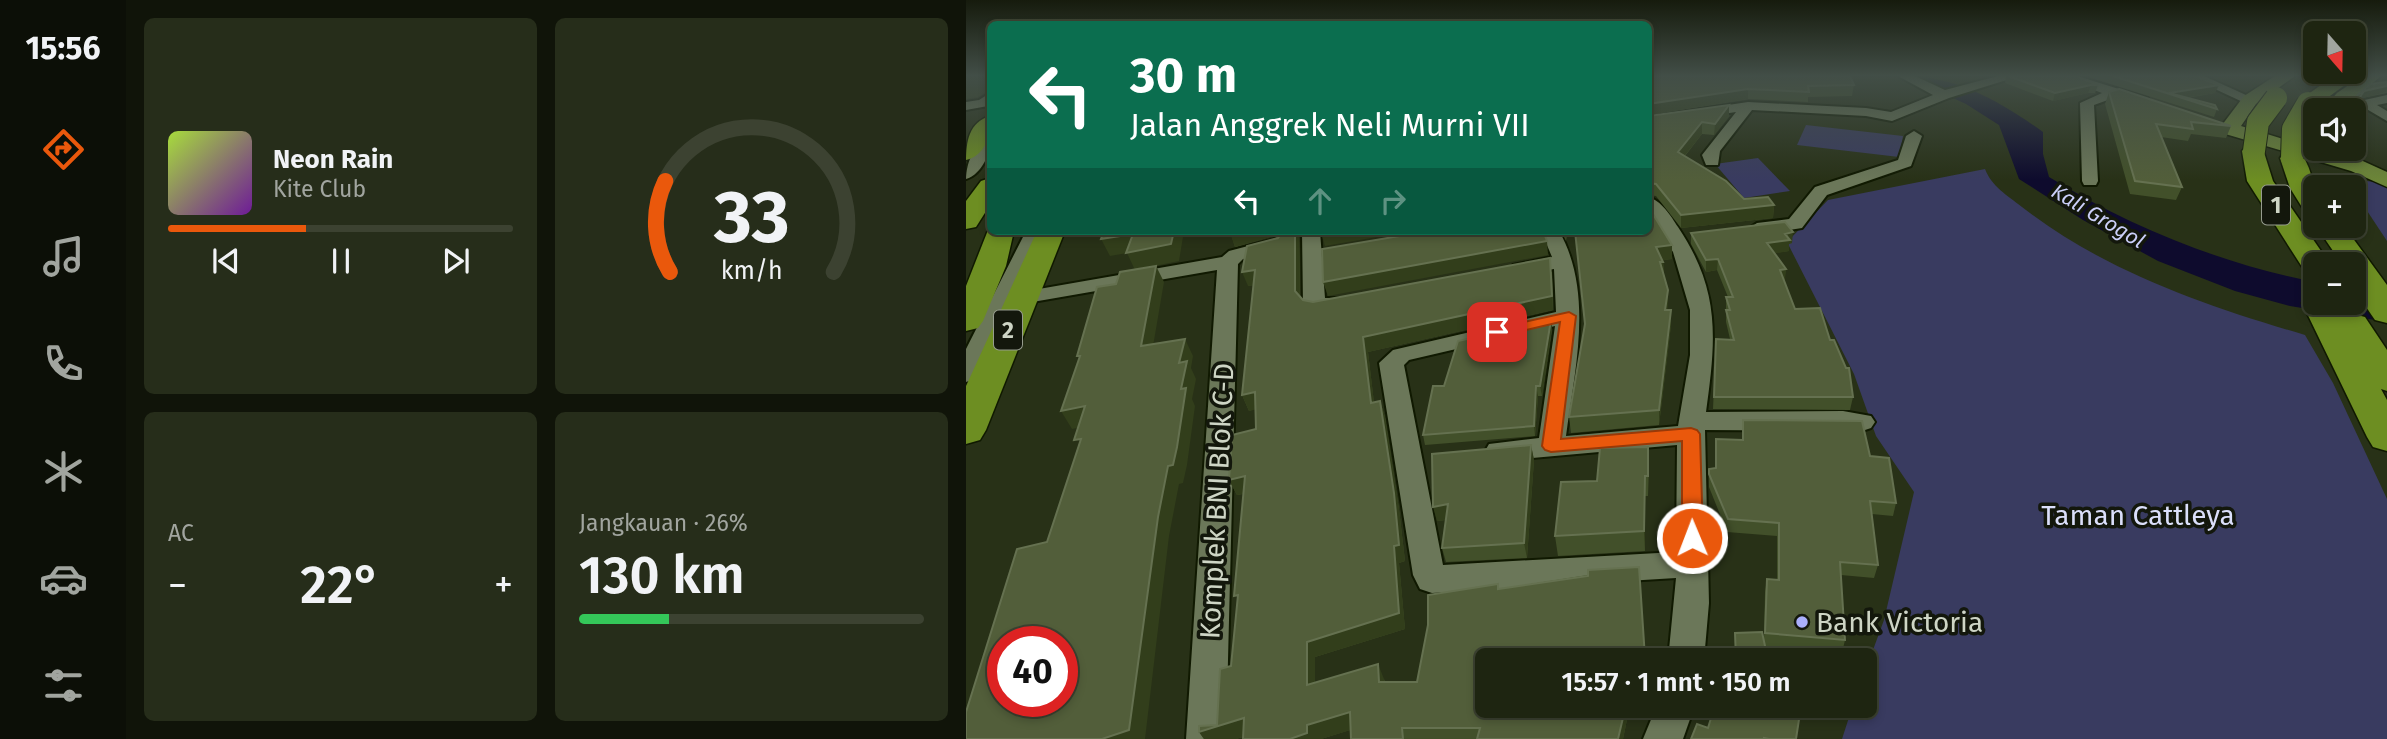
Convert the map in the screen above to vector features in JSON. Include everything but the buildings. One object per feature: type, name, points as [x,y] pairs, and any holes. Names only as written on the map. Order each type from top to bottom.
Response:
[{"type":"highway","name":"1","points":[[2263,110],[2255,124],[2254,151],[2260,181],[2312,252]]},
{"type":"highway","name":"1","points":[[2302,110],[2295,119],[2290,139],[2292,158],[2303,188]]},
{"type":"highway","points":[[966,153],[987,127]]},
{"type":"highway","points":[[966,221],[987,190]]},
{"type":"highway","points":[[968,279],[996,235]]},
{"type":"highway","points":[[966,320],[991,266],[998,235]]},
{"type":"highway","name":"2","points":[[966,430],[1049,235]]},
{"type":"highway","points":[[2349,315],[2387,437]]},
{"type":"main road","points":[[2240,110],[2223,127],[2352,165],[2387,180]]},
{"type":"main road","points":[[2346,161],[2352,165]]},
{"type":"street","points":[[1652,120],[1729,110]]},
{"type":"street","points":[[1712,162],[1710,155],[1713,150],[1746,110]]},
{"type":"street","points":[[1769,110],[1864,122],[1892,117],[1908,110]]},
{"type":"street","points":[[2087,110],[2090,181]]},
{"type":"street","points":[[966,114],[987,111]]},
{"type":"street","points":[[1735,231],[1795,224],[1821,191],[1905,163],[1914,136]]},
{"type":"street","points":[[966,174],[987,147]]},
{"type":"street","points":[[1652,206],[1685,236],[1686,254],[1701,312],[1702,342],[1692,428],[1693,564],[1688,648]]},
{"type":"street","points":[[966,374],[1033,235]]},
{"type":"street","points":[[1313,235],[1321,255],[1314,305],[1317,307],[1366,298]]},
{"type":"street","points":[[1551,446],[1569,316],[1564,261],[1558,240],[1554,235]]},
{"type":"street","points":[[1021,298],[1228,262],[1236,255],[1275,245]]},
{"type":"street","points":[[1498,274],[1564,261]]},
{"type":"street","name":"Komplek BNI Blok C-D","points":[[1206,739],[1228,262]]},
{"type":"street","points":[[1569,316],[1393,358],[1391,363],[1421,458],[1429,575],[1432,579],[1693,564]]},
{"type":"street","points":[[1473,453],[1692,428],[1843,420],[1862,422]]},
{"type":"street","points":[[1663,739],[1671,718]]},
{"type":"green space","points":[[1806,125],[1903,136],[1899,157],[1797,145]]},
{"type":"green space","points":[[1758,158],[1790,191],[1744,198],[1715,164]]},
{"type":"green space","name":"Taman Cattleya","points":[[1985,169],[1996,186],[2022,207],[2054,230],[2121,268],[2194,299],[2305,335],[2333,383],[2387,499],[2387,739],[1842,739],[1849,718],[1877,718],[1877,648],[1874,648],[1884,620],[1914,492],[1876,436],[1854,374],[1787,242],[1828,200]]},
{"type":"green space","points":[[2366,181],[2376,182],[2387,188],[2387,241],[2366,209]]},
{"type":"water","name":"Kali Grogol","points":[[1976,110],[2010,110],[2043,132],[2043,154],[2049,177],[2112,212],[2211,254],[2303,279],[2303,308],[2235,291],[2158,261],[2083,220],[2019,179],[1999,125]]},
{"type":"water","points":[[2366,292],[2387,296],[2387,322],[2345,315],[2366,315]]},
{"type":"place","name":"Bank Victoria","points":[[1802,622]]},
{"type":"route","points":[[1497,332],[1569,316],[1551,446],[1691,434],[1692,538]]}]
